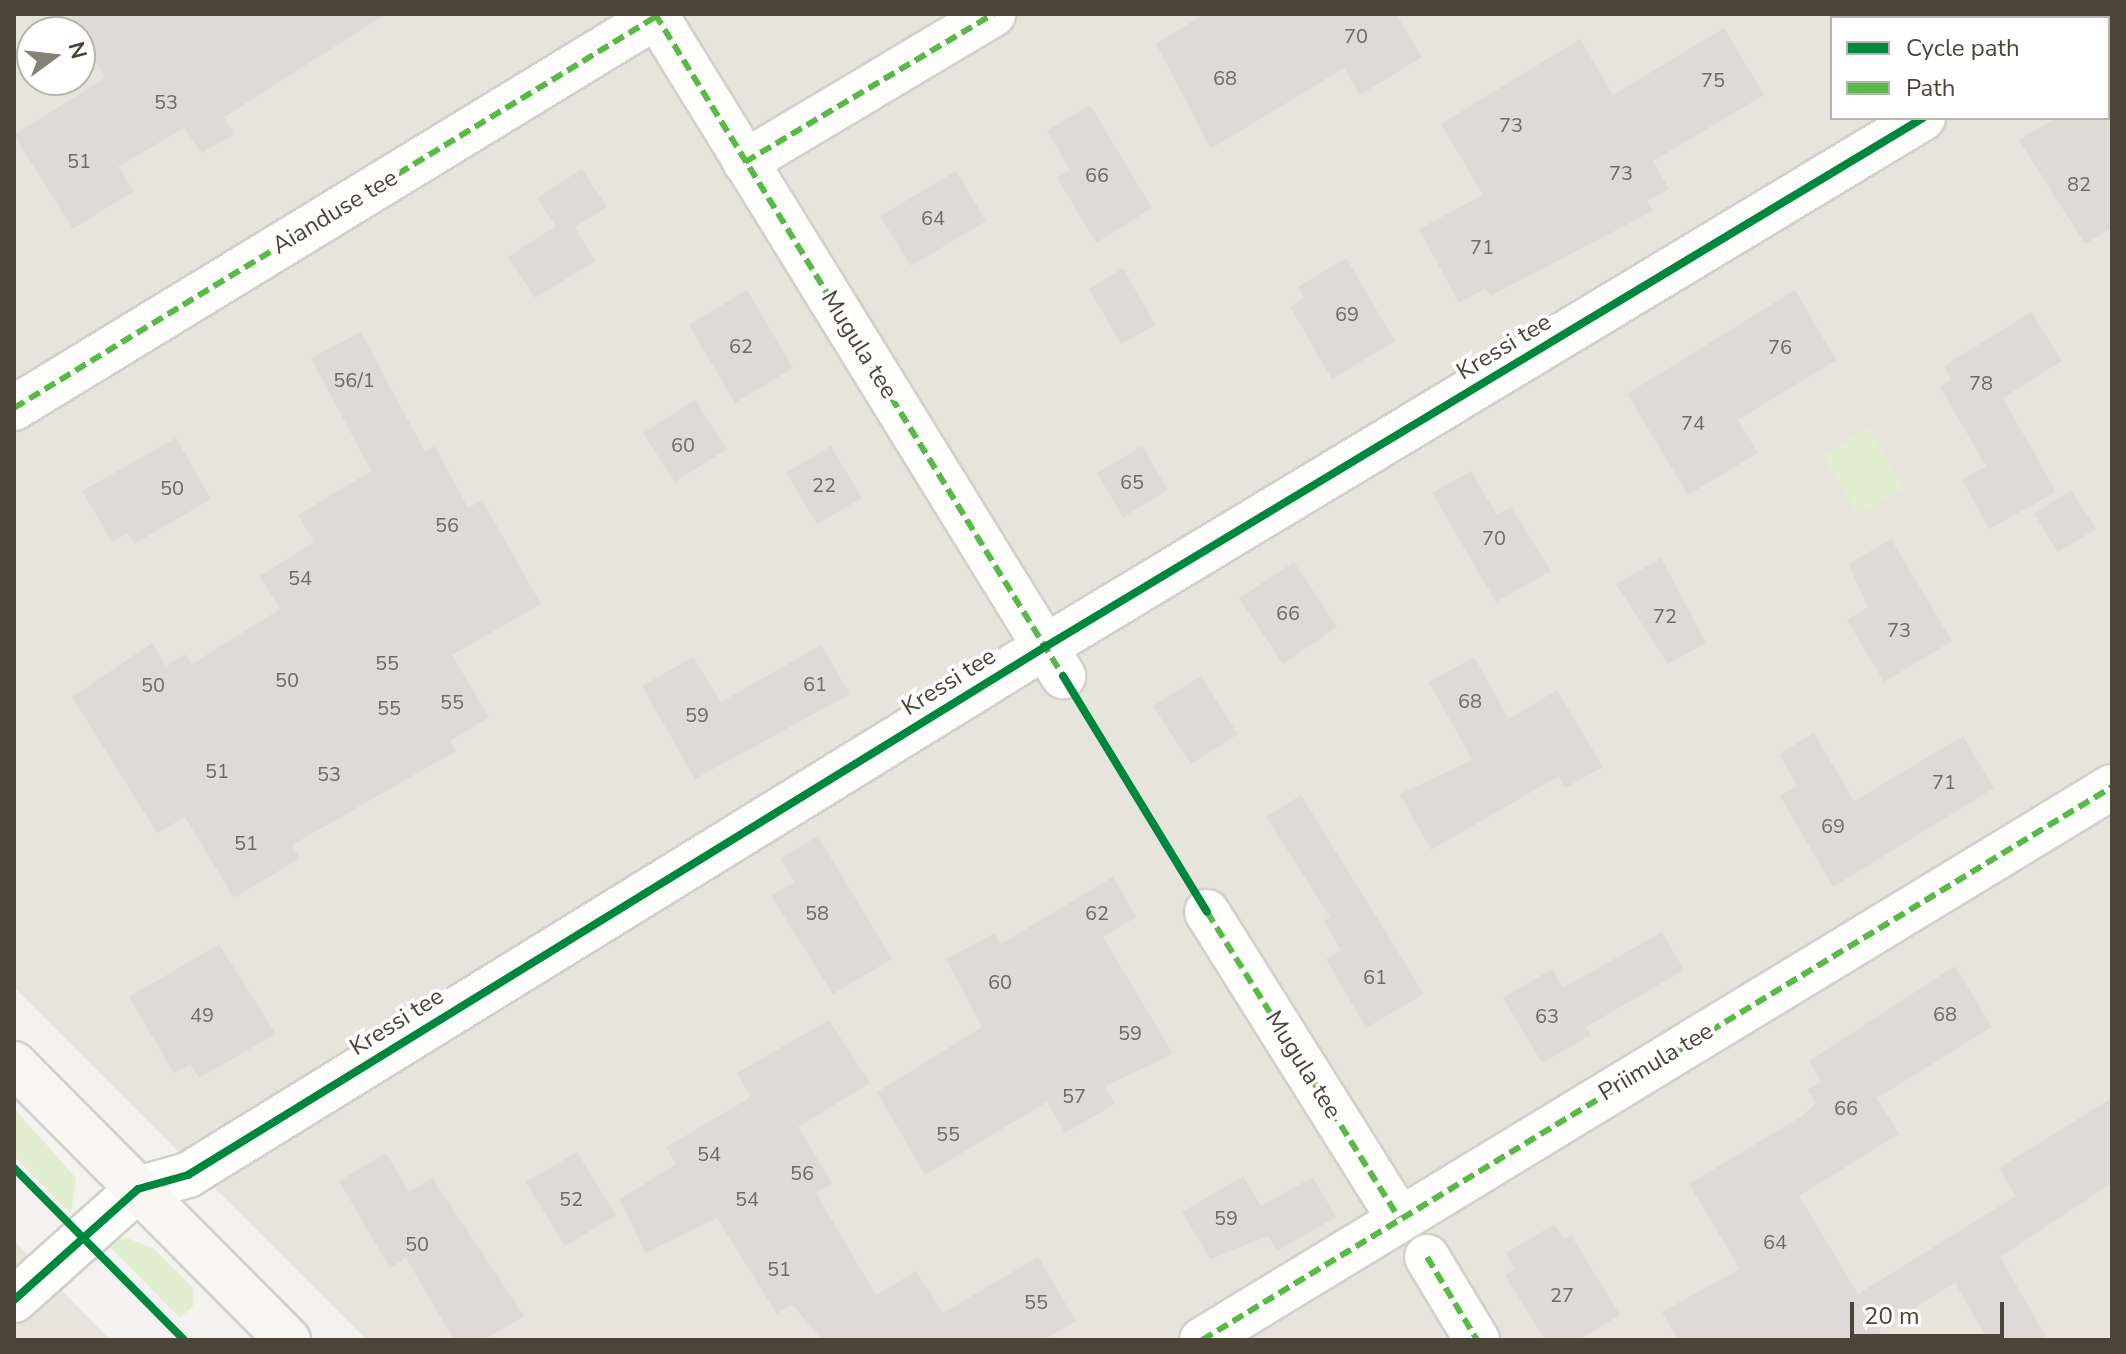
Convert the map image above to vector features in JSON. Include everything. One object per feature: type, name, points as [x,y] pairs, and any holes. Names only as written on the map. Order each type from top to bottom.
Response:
[{"type":"main road","points":[[14,1064],[288,1340]]},
{"type":"street","points":[[745,162],[993,14]]},
{"type":"street","name":"Mugula tee","points":[[656,15],[1054,661]]},
{"type":"street","name":"Aianduse tee","points":[[14,408],[656,15]]},
{"type":"street","name":"Kressi tee","points":[[14,1300],[138,1189],[188,1175],[1054,661],[1920,120]]},
{"type":"street","name":"Priimula tee","points":[[1202,1340],[2112,787]]},
{"type":"street","name":"Mugula tee","points":[[1207,912],[1399,1218]]},
{"type":"street","points":[[1427,1257],[1477,1340]]},
{"type":"shaded area","points":[[14,14],[2112,14],[2112,1340],[367,1340],[14,987]]},
{"type":"shaded area","points":[[14,1241],[110,1340],[14,1340]]},
{"type":"green space","points":[[1868,428],[1904,488],[1858,515],[1823,455]]},
{"type":"green space","points":[[14,1108],[76,1178],[71,1214],[14,1156]]},
{"type":"green space","points":[[127,1238],[154,1249],[194,1289],[193,1306],[180,1318],[103,1240]]},
{"type":"building","points":[[386,14],[224,117],[234,134],[202,153],[184,128],[118,167],[134,191],[73,229],[14,135],[76,96],[96,96],[96,84],[105,78],[96,62],[96,16],[71,16]]},
{"type":"building","points":[[1204,14],[1396,14],[1422,57],[1360,95],[1344,68],[1211,149],[1156,44]]},
{"type":"building","points":[[1724,28],[1764,95],[1653,161],[1669,189],[1647,201],[1653,211],[1490,296],[1486,288],[1459,303],[1419,229],[1483,195],[1441,124],[1580,39],[1613,95]]},
{"type":"building","points":[[1090,105],[1152,208],[1096,243],[1057,178],[1070,170],[1047,131]]},
{"type":"building","points":[[2112,118],[2112,228],[2085,244],[2019,140],[2053,120]]},
{"type":"building","points":[[582,169],[607,207],[575,227],[595,261],[535,298],[508,257],[556,226],[537,198]]},
{"type":"building","points":[[956,171],[986,221],[911,266],[880,216]]},
{"type":"building","points":[[1346,258],[1395,341],[1332,379],[1290,307],[1304,298],[1298,287]]},
{"type":"building","points":[[1123,268],[1155,325],[1121,344],[1089,289]]},
{"type":"building","points":[[747,290],[793,368],[735,403],[689,325]]},
{"type":"building","points":[[1795,290],[1836,360],[1738,420],[1758,453],[1688,495],[1627,394]]},
{"type":"building","points":[[2031,312],[2062,361],[2003,398],[2056,492],[1989,529],[1962,480],[1986,466],[1940,387],[1951,379],[1944,366]]},
{"type":"building","points":[[361,332],[425,452],[435,446],[468,508],[482,500],[541,604],[452,655],[489,717],[450,741],[456,751],[292,845],[300,858],[234,898],[185,817],[157,833],[72,697],[152,643],[166,666],[185,654],[192,664],[280,609],[260,576],[314,542],[298,515],[371,471],[311,358]]},
{"type":"building","points":[[695,400],[727,449],[675,482],[643,433]]},
{"type":"building","points":[[176,438],[211,499],[134,544],[128,533],[112,542],[82,491]]},
{"type":"building","points":[[831,446],[862,498],[817,524],[786,473]]},
{"type":"building","points":[[1142,446],[1168,490],[1123,517],[1097,473]]},
{"type":"building","points":[[1471,471],[1497,515],[1511,507],[1551,571],[1496,602],[1432,493]]},
{"type":"building","points":[[2071,490],[2096,529],[2058,552],[2034,514]]},
{"type":"building","points":[[1891,539],[1952,641],[1884,682],[1847,620],[1868,607],[1848,564]]},
{"type":"building","points":[[1661,558],[1706,643],[1668,664],[1616,584]]},
{"type":"building","points":[[1294,562],[1337,627],[1283,664],[1239,598]]},
{"type":"building","points":[[821,645],[850,694],[695,779],[642,686],[693,657],[721,702]]},
{"type":"building","points":[[1474,657],[1509,719],[1557,690],[1603,767],[1565,788],[1559,776],[1431,850],[1400,794],[1472,760],[1429,682]]},
{"type":"building","points":[[1201,676],[1238,734],[1191,764],[1153,706]]},
{"type":"building","points":[[1814,733],[1854,801],[1963,736],[1994,788],[1833,887],[1780,796],[1797,786],[1779,754]]},
{"type":"building","points":[[1301,795],[1424,994],[1366,1028],[1326,959],[1341,950],[1324,921],[1330,917],[1266,817]]},
{"type":"building","points":[[818,836],[892,959],[833,994],[771,896],[794,882],[781,858]]},
{"type":"building","points":[[1113,877],[1136,917],[1103,937],[1173,1054],[1105,1086],[1115,1104],[1065,1133],[1047,1102],[925,1175],[877,1092],[982,1027],[946,959],[995,933],[1001,944]]},
{"type":"building","points":[[1662,932],[1684,970],[1586,1027],[1591,1035],[1542,1063],[1503,998],[1552,969],[1563,988]]},
{"type":"building","points":[[219,944],[276,1034],[199,1078],[190,1064],[174,1073],[129,997]]},
{"type":"building","points":[[1955,966],[1992,1027],[1877,1098],[1899,1134],[1799,1196],[1858,1294],[2016,1196],[1999,1168],[2112,1098],[2112,1183],[2000,1257],[2048,1340],[1988,1340],[1955,1283],[1879,1329],[1885,1340],[1678,1340],[1662,1312],[1740,1269],[1689,1184],[1802,1116],[1816,1103],[1808,1090],[1821,1082],[1809,1061]]},
{"type":"building","points":[[829,1020],[870,1083],[798,1127],[832,1183],[816,1193],[876,1295],[916,1271],[943,1313],[1038,1257],[1076,1321],[1044,1340],[822,1340],[792,1304],[777,1314],[717,1218],[645,1253],[620,1199],[676,1164],[666,1147],[751,1097],[737,1073]]},
{"type":"building","points":[[577,1152],[616,1215],[565,1246],[526,1182]]},
{"type":"building","points":[[386,1153],[409,1192],[432,1178],[524,1316],[484,1340],[454,1340],[406,1258],[390,1268],[339,1181]]},
{"type":"building","points":[[1243,1176],[1261,1206],[1313,1177],[1336,1217],[1277,1251],[1268,1236],[1210,1259],[1182,1212]]},
{"type":"building","points":[[1554,1224],[1564,1239],[1571,1235],[1620,1315],[1578,1340],[1545,1340],[1505,1275],[1516,1269],[1506,1253]]},
{"type":"marked path","points":[[655,14],[1063,676]]},
{"type":"marked path","points":[[745,162],[993,14]]},
{"type":"marked path","points":[[2092,16],[2096,14]]},
{"type":"marked path","points":[[14,408],[657,16]]},
{"type":"marked path","points":[[1202,1340],[2112,787]]},
{"type":"marked path","points":[[1207,912],[1399,1218]]},
{"type":"marked path","points":[[1427,1257],[1477,1340]]},
{"type":"cycle path","points":[[14,1300],[138,1189],[188,1175],[1045,647],[1920,120]]},
{"type":"cycle path","points":[[1063,676],[1207,912]]},
{"type":"cycle path","points":[[14,1168],[184,1340]]}]
